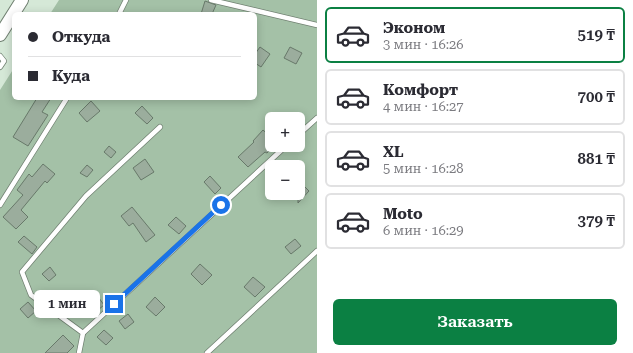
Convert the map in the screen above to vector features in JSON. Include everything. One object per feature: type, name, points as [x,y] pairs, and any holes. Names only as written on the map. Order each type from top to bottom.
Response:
[{"type":"street","points":[[14,12],[22,0]]},
{"type":"street","points":[[0,35],[12,16]]},
{"type":"lane","points":[[120,12],[126,0]]},
{"type":"lane","points":[[211,0],[317,25]]},
{"type":"lane","points":[[0,56],[4,61],[0,67]]},
{"type":"lane","points":[[0,205],[66,100]]},
{"type":"lane","points":[[305,129],[317,118]]},
{"type":"lane","points":[[83,333],[31,296],[22,272],[86,196],[160,127]]},
{"type":"lane","points":[[80,353],[83,333],[279,152]]},
{"type":"lane","points":[[208,353],[317,251]]},
{"type":"green space","points":[[59,0],[317,0],[317,353],[0,353],[0,90],[12,71],[12,100],[257,100],[257,12],[51,12]]},
{"type":"building","points":[[205,1],[216,5],[213,12],[202,12]]},
{"type":"building","points":[[260,47],[270,54],[261,67],[257,64],[257,51]]},
{"type":"building","points":[[290,47],[302,53],[296,64],[284,58]]},
{"type":"building","points":[[36,100],[50,100],[42,112],[48,115],[28,146],[13,137]]},
{"type":"building","points":[[91,101],[100,111],[87,122],[79,113]]},
{"type":"building","points":[[142,106],[153,118],[147,124],[135,113]]},
{"type":"building","points":[[263,130],[265,132],[265,152],[248,167],[238,157],[254,142],[253,141]]},
{"type":"building","points":[[109,146],[116,152],[111,158],[104,152]]},
{"type":"building","points":[[145,159],[154,172],[141,180],[133,168]]},
{"type":"building","points":[[43,164],[55,174],[47,183],[45,181],[21,210],[28,217],[16,229],[3,217],[23,195],[17,190],[29,174],[32,177]]},
{"type":"building","points":[[87,165],[93,170],[87,177],[80,173]]},
{"type":"building","points":[[210,176],[221,188],[215,194],[204,182]]},
{"type":"building","points":[[305,187],[309,191],[305,195]]},
{"type":"building","points":[[132,207],[155,235],[146,242],[133,223],[129,226],[121,216]]},
{"type":"building","points":[[176,217],[186,226],[179,234],[168,225]]},
{"type":"building","points":[[24,236],[37,247],[32,254],[18,242]]},
{"type":"building","points":[[295,239],[301,246],[291,254],[285,247]]},
{"type":"building","points":[[200,264],[212,275],[202,285],[191,274]]},
{"type":"building","points":[[50,267],[56,275],[49,281],[42,274]]},
{"type":"building","points":[[253,277],[265,287],[255,297],[244,287]]},
{"type":"building","points":[[96,294],[104,305],[98,310],[90,298]]},
{"type":"building","points":[[155,297],[165,307],[156,316],[146,307]]},
{"type":"building","points":[[28,302],[36,311],[28,318],[20,309]]},
{"type":"building","points":[[128,314],[134,322],[125,329],[119,321]]},
{"type":"building","points":[[104,330],[113,338],[106,345],[97,337]]},
{"type":"building","points":[[63,335],[74,346],[67,353],[45,353]]},
{"type":"route","points":[[114,304],[221,205]]}]
